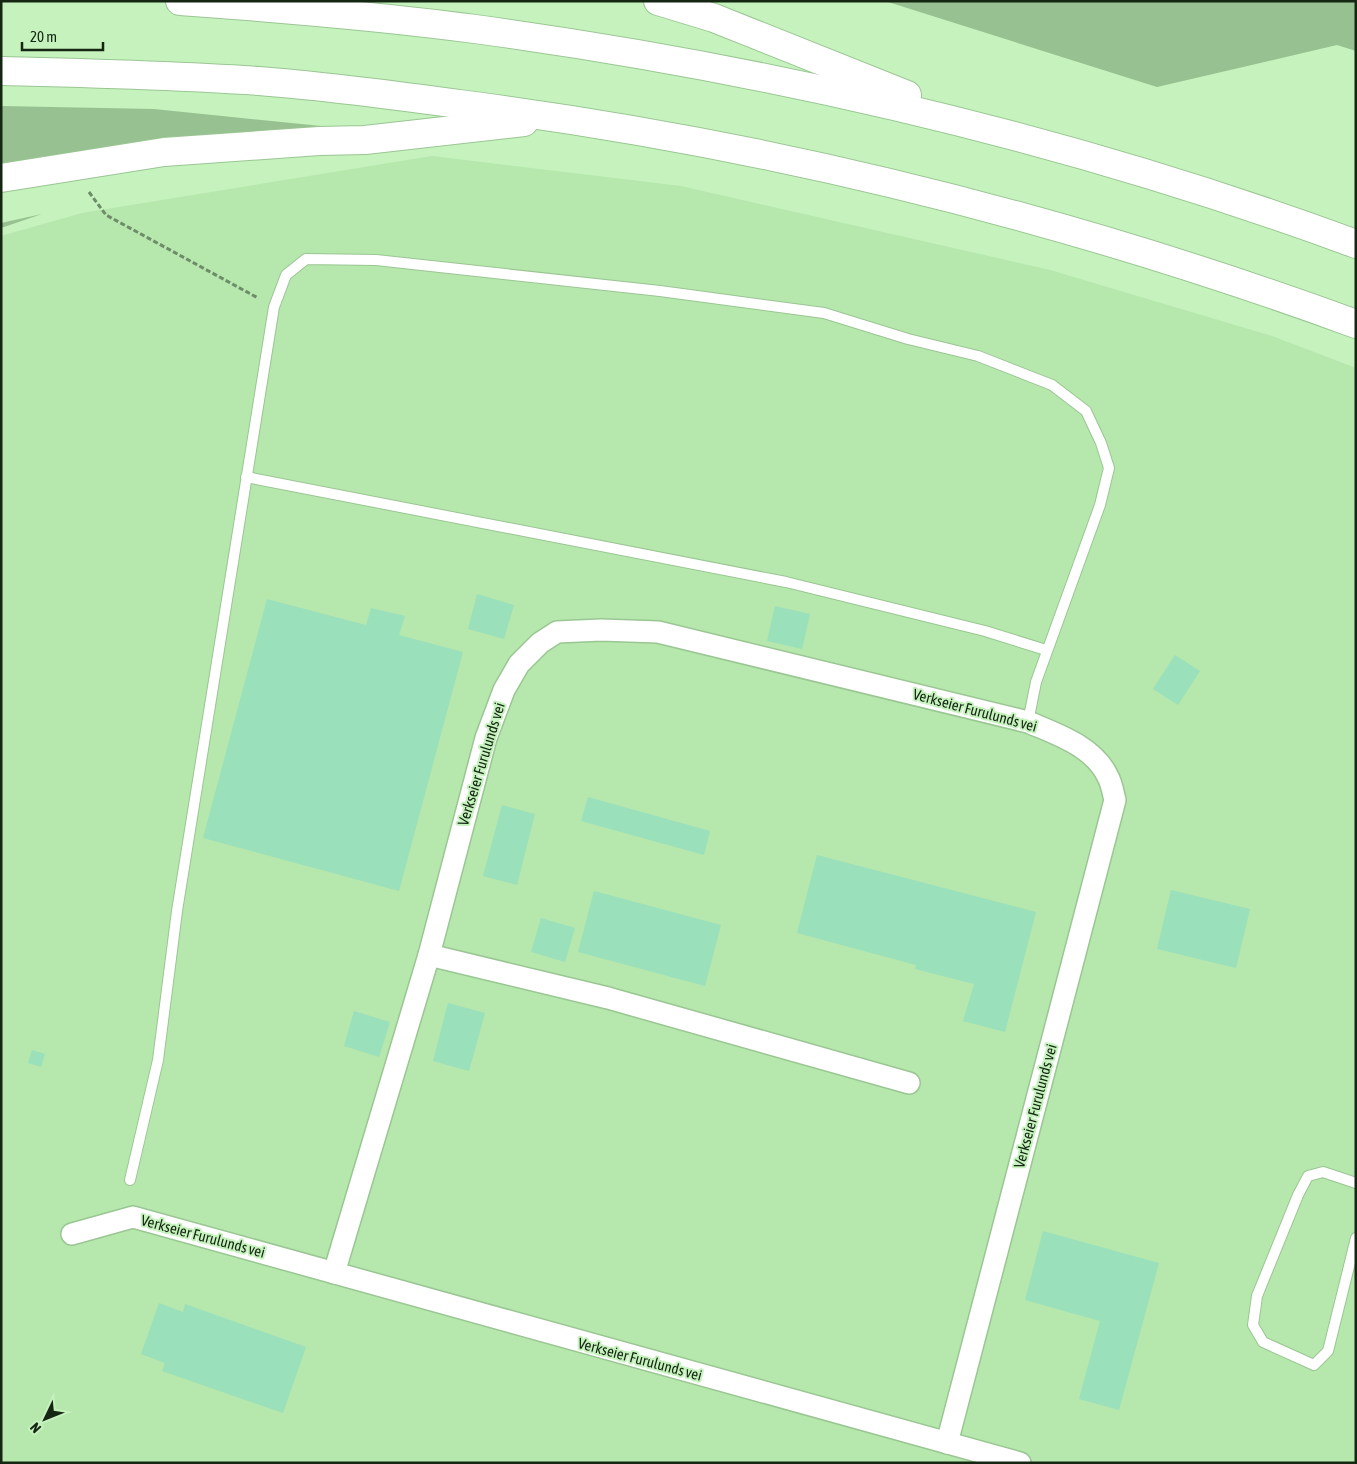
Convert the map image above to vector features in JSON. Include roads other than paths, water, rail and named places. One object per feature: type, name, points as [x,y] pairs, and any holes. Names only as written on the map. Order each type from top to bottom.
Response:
[{"type":"highway","points":[[180,1],[376,18],[473,29],[606,48],[856,96],[990,128],[1153,174],[1356,244]]},
{"type":"highway","points":[[658,1],[714,18],[990,128]]},
{"type":"highway","points":[[1,71],[261,81],[385,94],[570,118],[705,141],[781,157],[997,209],[1137,250],[1271,293],[1356,324]]},
{"type":"highway","points":[[1,178],[164,152],[319,140],[374,139],[570,118]]},
{"type":"street","name":"Verkseier Furulunds vei","points":[[334,1273],[428,955],[486,738],[504,690],[519,664],[540,643],[557,632],[601,630],[658,632],[1028,722],[1069,739],[1092,756],[1108,776],[1115,800],[947,1443]]},
{"type":"street","points":[[428,955],[608,998],[910,1083]]},
{"type":"street","name":"Verkseier Furulunds vei","points":[[72,1234],[133,1217],[1020,1463]]},
{"type":"lane","points":[[130,1180],[158,1060],[177,911],[274,307],[286,275],[306,259],[376,260],[660,292],[824,313],[908,339],[978,356],[1052,385],[1086,411],[1102,443],[1108,468],[1100,505],[1046,650],[1036,682],[1028,722]]},
{"type":"lane","points":[[246,477],[786,582],[985,631],[1046,650]]},
{"type":"lane","points":[[1356,1183],[1323,1172],[1308,1176],[1298,1195],[1257,1296],[1254,1325],[1263,1342],[1314,1365],[1328,1350],[1356,1238]]}]
